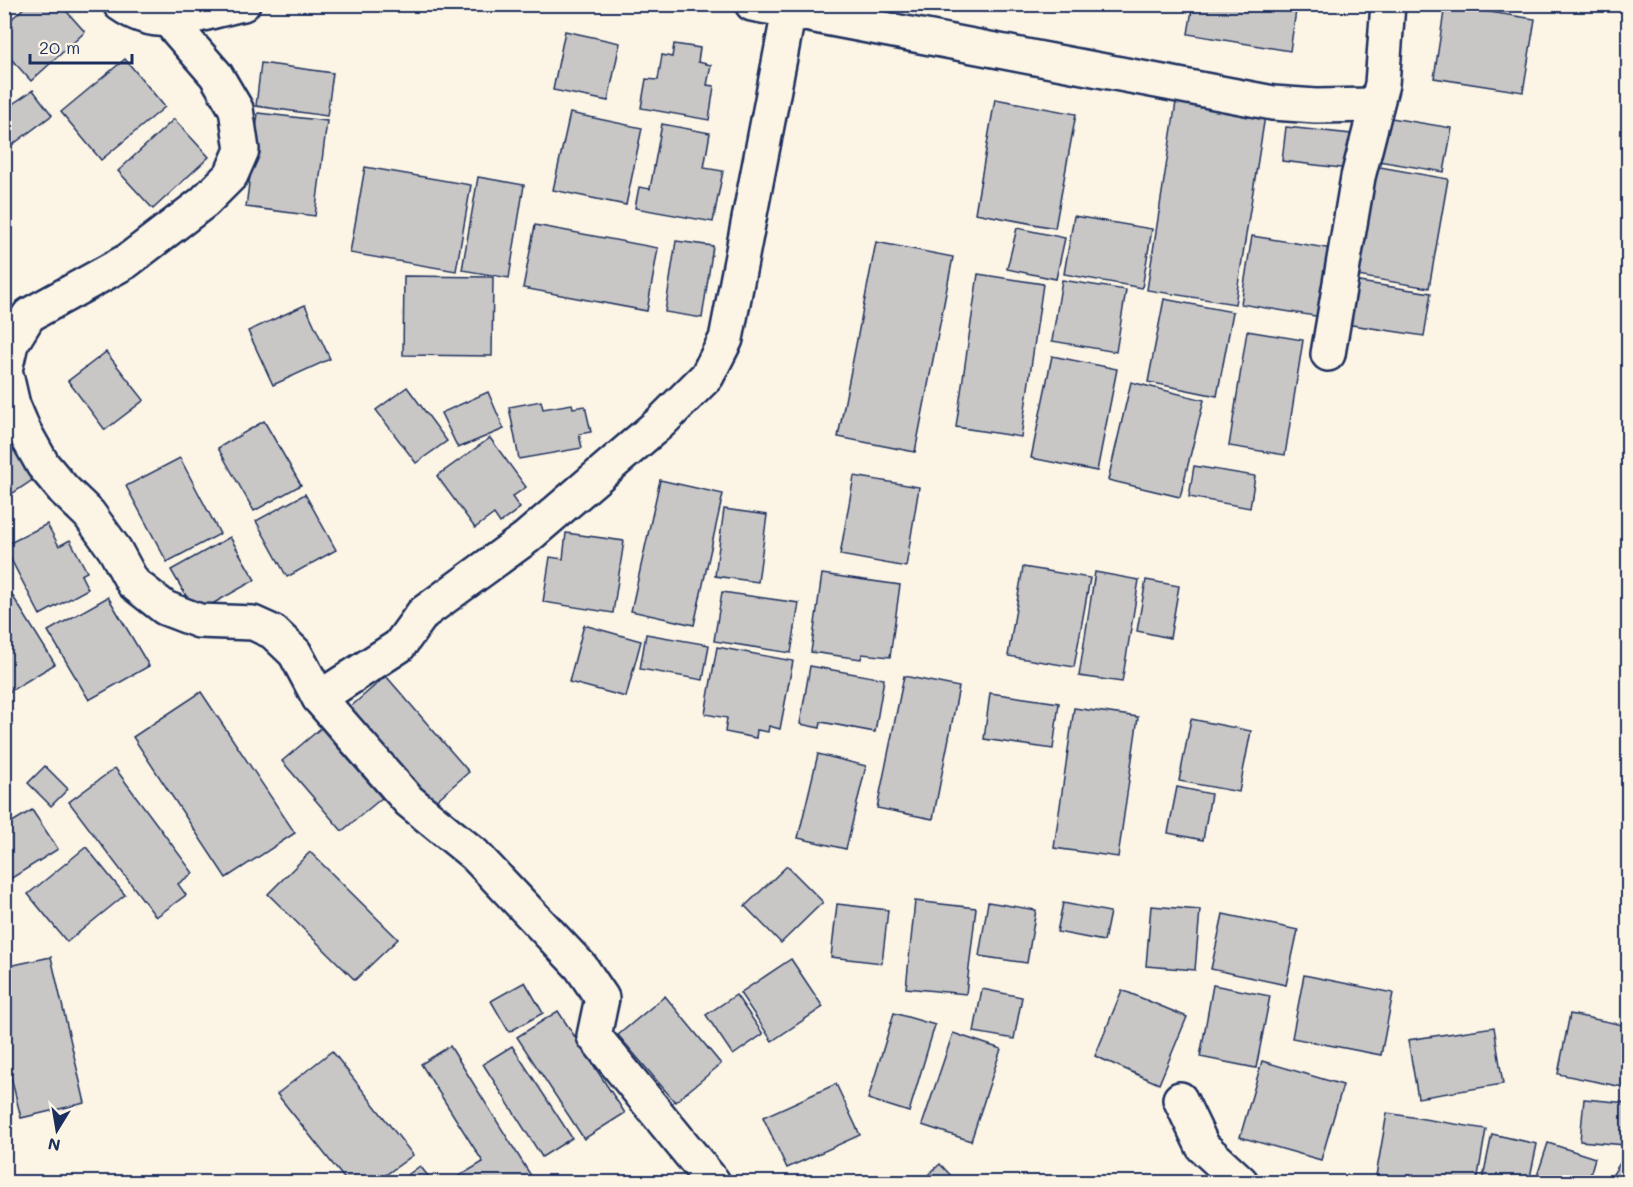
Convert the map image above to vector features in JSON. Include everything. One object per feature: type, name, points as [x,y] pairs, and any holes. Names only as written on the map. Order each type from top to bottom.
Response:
[{"type":"street","points":[[120,4],[135,15],[171,22],[243,4]]},
{"type":"street","points":[[752,4],[1274,103],[1316,106],[1375,105]]},
{"type":"street","points":[[1328,354],[1358,177],[1382,84],[1388,4]]},
{"type":"street","points":[[319,698],[399,646],[423,613],[526,538],[661,422],[707,376],[726,339],[789,11]]},
{"type":"street","points":[[171,22],[216,75],[236,109],[242,150],[231,175],[204,202],[127,261],[29,315],[11,344],[5,370],[17,414],[43,465],[64,490],[89,514],[115,550],[133,583],[165,608],[199,621],[253,623],[273,632],[295,653],[319,698],[409,801],[475,855],[581,967],[602,999],[594,1036],[713,1182]]},
{"type":"street","points":[[1180,1099],[1203,1147],[1241,1182]]},
{"type":"building","points":[[28,4],[60,4],[85,32],[31,81],[4,51],[4,26]]},
{"type":"building","points":[[1193,4],[1297,4],[1290,51],[1188,34]]},
{"type":"building","points":[[1445,5],[1535,19],[1523,92],[1434,78]]},
{"type":"building","points":[[565,31],[620,43],[608,101],[553,90]]},
{"type":"building","points":[[674,44],[700,48],[698,62],[711,65],[707,85],[714,86],[709,120],[641,108],[646,79],[658,80],[662,55],[672,57]]},
{"type":"building","points":[[125,59],[165,107],[101,160],[61,112]]},
{"type":"building","points":[[261,63],[333,73],[327,116],[256,106]]},
{"type":"building","points":[[33,90],[52,115],[4,151],[4,110]]},
{"type":"building","points":[[995,99],[1076,114],[1055,228],[975,213]]},
{"type":"building","points":[[1176,102],[1265,116],[1235,304],[1147,290]]},
{"type":"building","points":[[258,113],[327,121],[315,216],[246,207]]},
{"type":"building","points":[[570,113],[642,128],[626,205],[553,190]]},
{"type":"building","points":[[1373,115],[1452,128],[1444,172],[1366,159]]},
{"type":"building","points":[[174,119],[209,157],[153,209],[118,171]]},
{"type":"building","points":[[662,124],[710,133],[704,168],[723,171],[713,222],[635,208],[639,187],[650,189]]},
{"type":"building","points":[[1286,127],[1361,135],[1358,170],[1282,161]]},
{"type":"building","points":[[1363,164],[1448,179],[1429,288],[1345,274]]},
{"type":"building","points":[[365,167],[471,185],[456,271],[350,253]]},
{"type":"building","points":[[478,177],[524,185],[509,278],[462,270]]},
{"type":"building","points":[[1074,216],[1152,229],[1142,288],[1064,274]]},
{"type":"building","points":[[535,225],[658,248],[647,311],[523,288]]},
{"type":"building","points":[[1017,228],[1065,238],[1056,279],[1007,269]]},
{"type":"building","points":[[1252,236],[1333,249],[1321,317],[1241,304]]},
{"type":"building","points":[[676,241],[713,246],[702,318],[665,312]]},
{"type":"building","points":[[876,242],[953,257],[915,452],[838,437]]},
{"type":"building","points":[[978,274],[1043,284],[1021,437],[956,427]]},
{"type":"building","points":[[404,276],[493,277],[492,356],[403,355]]},
{"type":"building","points":[[1062,280],[1126,290],[1116,352],[1052,341]]},
{"type":"building","points":[[1346,280],[1431,293],[1424,336],[1339,323]]},
{"type":"building","points":[[1164,299],[1233,312],[1217,396],[1148,382]]},
{"type":"building","points":[[305,305],[330,359],[273,385],[248,331]]},
{"type":"building","points":[[1247,331],[1303,340],[1285,455],[1229,446]]},
{"type":"building","points":[[106,352],[144,400],[105,430],[68,381]]},
{"type":"building","points":[[1052,356],[1117,369],[1097,471],[1031,458]]},
{"type":"building","points":[[1131,382],[1204,400],[1180,497],[1108,480]]},
{"type":"building","points":[[407,387],[447,441],[416,463],[376,410]]},
{"type":"building","points":[[488,392],[504,429],[458,448],[441,413]]},
{"type":"building","points":[[541,401],[543,409],[572,404],[573,408],[585,406],[591,432],[579,434],[582,448],[519,459],[509,407]]},
{"type":"building","points":[[264,421],[301,485],[254,511],[218,448]]},
{"type":"building","points":[[4,436],[34,479],[4,499]]},
{"type":"building","points":[[490,438],[526,487],[512,497],[520,508],[500,523],[494,514],[475,528],[437,476]]},
{"type":"building","points":[[180,458],[220,534],[167,562],[126,486]]},
{"type":"building","points":[[1194,466],[1255,476],[1250,508],[1189,497]]},
{"type":"building","points":[[854,476],[919,487],[906,567],[840,555]]},
{"type":"building","points":[[660,480],[723,494],[694,625],[631,611]]},
{"type":"building","points":[[305,494],[336,550],[287,577],[256,521]]},
{"type":"building","points":[[724,509],[767,515],[758,582],[715,576]]},
{"type":"building","points":[[47,524],[59,546],[70,540],[87,572],[81,575],[88,589],[40,615],[4,546]]},
{"type":"building","points":[[566,533],[624,541],[613,613],[543,602],[550,557],[563,559]]},
{"type":"building","points":[[230,537],[255,580],[196,613],[171,570]]},
{"type":"building","points":[[1023,567],[1090,578],[1074,667],[1008,656]]},
{"type":"building","points":[[1095,572],[1139,580],[1122,682],[1079,676]]},
{"type":"building","points":[[822,574],[900,585],[890,657],[862,654],[861,659],[811,652]]},
{"type":"building","points":[[1146,580],[1179,586],[1170,638],[1137,631]]},
{"type":"building","points":[[4,582],[55,664],[4,695]]},
{"type":"building","points":[[722,592],[799,603],[791,653],[714,641]]},
{"type":"building","points":[[108,597],[149,666],[89,700],[48,631]]},
{"type":"building","points":[[584,625],[641,641],[626,697],[569,682]]},
{"type":"building","points":[[646,634],[709,645],[703,680],[640,669]]},
{"type":"building","points":[[717,647],[793,661],[780,729],[769,726],[768,732],[757,730],[756,738],[725,732],[727,718],[705,714]]},
{"type":"building","points":[[810,666],[884,679],[875,732],[821,722],[820,728],[800,724]]},
{"type":"building","points":[[386,676],[469,772],[424,811],[341,715]]},
{"type":"building","points":[[904,676],[959,687],[933,819],[877,808]]},
{"type":"building","points":[[201,692],[295,833],[226,878],[133,737]]},
{"type":"building","points":[[990,693],[1059,703],[1053,749],[984,739]]},
{"type":"building","points":[[1074,708],[1138,717],[1118,857],[1054,848]]},
{"type":"building","points":[[1191,719],[1251,731],[1239,792],[1179,781]]},
{"type":"building","points":[[321,728],[382,798],[342,831],[282,761]]},
{"type":"building","points":[[818,754],[866,766],[846,849],[798,838]]},
{"type":"building","points":[[45,766],[68,789],[51,806],[28,783]]},
{"type":"building","points":[[115,768],[193,873],[178,884],[186,895],[156,917],[69,802]]},
{"type":"building","points":[[1177,787],[1211,794],[1203,840],[1168,833]]},
{"type":"building","points":[[32,810],[58,849],[4,883],[4,827]]},
{"type":"building","points":[[86,847],[125,895],[67,942],[28,894]]},
{"type":"building","points":[[310,852],[398,939],[355,980],[268,894]]},
{"type":"building","points":[[787,866],[823,902],[781,943],[745,906]]},
{"type":"building","points":[[915,901],[976,908],[966,994],[906,988]]},
{"type":"building","points":[[988,902],[1036,910],[1027,963],[979,956]]},
{"type":"building","points":[[1063,903],[1110,912],[1104,941],[1057,932]]},
{"type":"building","points":[[837,904],[888,910],[882,963],[831,957]]},
{"type":"building","points":[[1151,906],[1200,910],[1195,970],[1146,966]]},
{"type":"building","points":[[1223,914],[1298,930],[1286,985],[1211,969]]},
{"type":"building","points":[[51,957],[85,1103],[21,1118],[4,1048],[4,967]]},
{"type":"building","points":[[791,959],[823,1007],[772,1041],[740,993]]},
{"type":"building","points":[[1304,975],[1393,993],[1381,1055],[1292,1038]]},
{"type":"building","points":[[525,982],[543,1013],[509,1032],[491,1001]]},
{"type":"building","points":[[1213,985],[1270,996],[1256,1068],[1200,1057]]},
{"type":"building","points":[[982,989],[1022,997],[1014,1039],[974,1032]]},
{"type":"building","points":[[1122,990],[1187,1017],[1159,1084],[1095,1056]]},
{"type":"building","points":[[736,995],[763,1034],[733,1055],[706,1015]]},
{"type":"building","points":[[665,996],[721,1064],[675,1102],[618,1035]]},
{"type":"building","points":[[558,1011],[625,1113],[584,1139],[517,1037]]},
{"type":"building","points":[[894,1013],[935,1025],[909,1112],[868,1099]]},
{"type":"building","points":[[1570,1014],[1628,1026],[1628,1088],[1558,1074]]},
{"type":"building","points":[[1494,1027],[1503,1084],[1418,1098],[1408,1040]]},
{"type":"building","points":[[953,1033],[1001,1049],[971,1141],[922,1125]]},
{"type":"building","points":[[450,1046],[533,1179],[527,1182],[449,1182],[483,1162],[421,1064]]},
{"type":"building","points":[[512,1046],[572,1138],[542,1157],[483,1064]]},
{"type":"building","points":[[332,1051],[413,1155],[376,1182],[347,1182],[277,1094]]},
{"type":"building","points":[[1262,1061],[1343,1085],[1321,1160],[1240,1137]]},
{"type":"building","points":[[836,1084],[860,1135],[787,1168],[763,1117]]},
{"type":"building","points":[[1584,1099],[1628,1103],[1628,1155],[1624,1155],[1625,1145],[1580,1141]]},
{"type":"building","points":[[1387,1113],[1486,1129],[1477,1182],[1414,1182],[1376,1176]]},
{"type":"building","points":[[1492,1134],[1537,1144],[1529,1182],[1482,1182]]},
{"type":"building","points":[[1548,1143],[1595,1158],[1588,1182],[1535,1182]]},
{"type":"building","points":[[1620,1163],[1628,1169],[1628,1182],[1608,1182]]},
{"type":"building","points":[[940,1164],[957,1182],[920,1182]]},
{"type":"building","points":[[420,1166],[433,1182],[398,1182]]},
{"type":"building","points":[[72,1178],[73,1182],[49,1182]]}]
